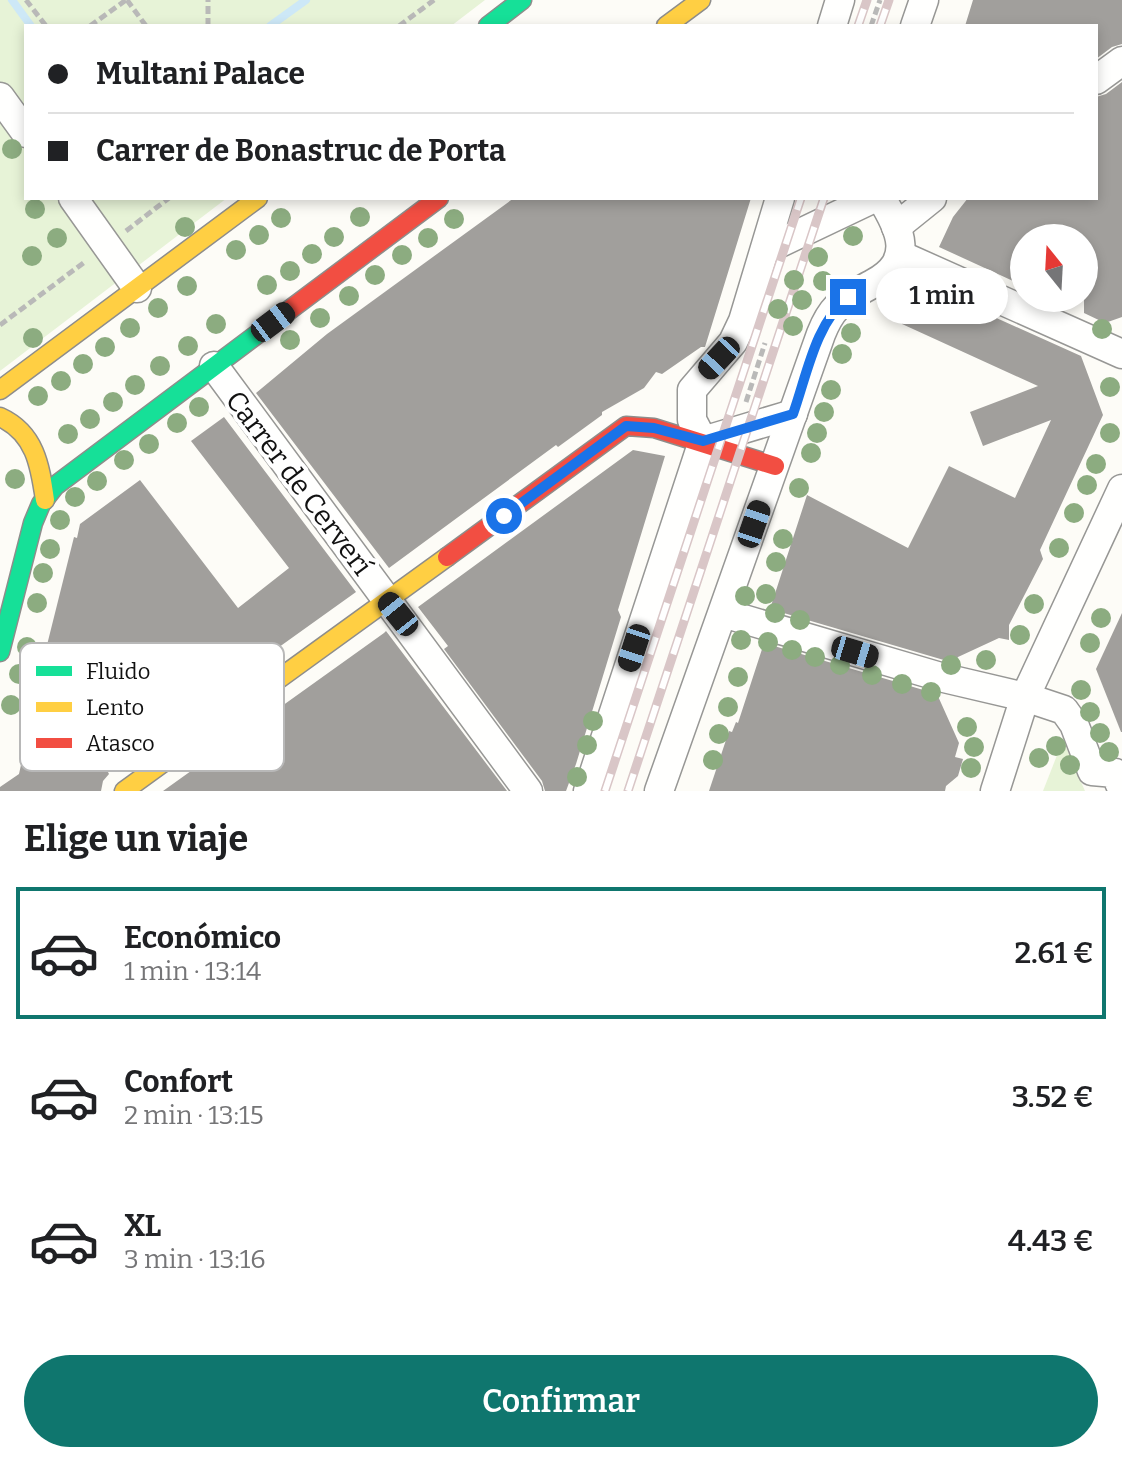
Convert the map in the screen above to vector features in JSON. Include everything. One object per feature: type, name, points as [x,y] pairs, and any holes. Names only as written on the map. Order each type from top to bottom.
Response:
[{"type":"main road","points":[[491,24],[522,0]]},
{"type":"main road","points":[[669,24],[701,0]]},
{"type":"main road","points":[[0,390],[255,200]]},
{"type":"main road","points":[[0,652],[33,523],[55,486],[436,200]]},
{"type":"main road","points":[[0,417],[19,425],[29,438],[41,469],[45,500]]},
{"type":"main road","points":[[284,675],[626,426],[654,428],[703,441],[775,466]]},
{"type":"main road","points":[[124,791],[152,771]]},
{"type":"street","points":[[833,24],[839,0]]},
{"type":"street","points":[[916,24],[924,0]]},
{"type":"street","points":[[1098,79],[1122,61]]},
{"type":"street","points":[[0,97],[24,130]]},
{"type":"street","points":[[74,200],[137,288]]},
{"type":"street","points":[[765,250],[870,200]]},
{"type":"street","points":[[659,791],[827,320],[848,297],[887,276],[897,266],[898,241],[882,200]]},
{"type":"street","points":[[898,241],[930,200]]},
{"type":"street","points":[[588,791],[703,441],[692,420],[692,390],[733,342],[743,321],[765,250],[770,205]]},
{"type":"street","points":[[898,241],[1122,354]]},
{"type":"street","name":"Carrer de Cerverí","points":[[214,366],[528,791]]},
{"type":"street","points":[[703,441],[793,414]]},
{"type":"street","points":[[995,791],[1025,697],[1122,489]]},
{"type":"street","points":[[723,613],[1064,710],[1074,724],[1092,771],[1115,773],[1122,789]]},
{"type":"path","points":[[26,0],[44,24]]},
{"type":"path","points":[[93,24],[127,0],[145,24]]},
{"type":"path","points":[[208,0],[208,24]]},
{"type":"path","points":[[402,24],[434,0]]},
{"type":"path","points":[[872,24],[880,0]]},
{"type":"green space","points":[[0,0],[485,0],[454,24],[24,24],[24,200],[224,200],[0,371]]},
{"type":"green space","points":[[1063,740],[1085,791],[1043,791]]},
{"type":"building","points":[[973,0],[1122,0],[1122,44],[1098,58],[1098,24],[966,24]]},
{"type":"building","points":[[1122,82],[1122,317],[1105,323],[1084,313],[1098,312],[1098,224],[1010,224],[1010,280],[939,247],[953,217],[966,200],[1098,200],[1098,96]]},
{"type":"building","points":[[511,200],[750,200],[705,347],[662,374],[656,372],[644,388],[602,412],[602,415],[558,447],[556,445],[389,568],[256,393],[327,334]]},
{"type":"building","points":[[921,284],[1081,356],[1103,415],[1040,550],[1043,559],[1009,625],[1009,640],[999,638],[958,657],[954,663],[770,609],[807,495],[908,548],[949,466],[1015,498],[1051,420],[983,446],[970,412],[1038,386],[902,324]]},
{"type":"building","points":[[224,417],[356,592],[284,643],[48,643],[80,524],[140,480],[238,608],[289,568],[191,441]]},
{"type":"building","points":[[633,450],[665,456],[618,610],[621,617],[576,764],[566,791],[545,791],[542,781],[444,649],[448,646],[418,607]]},
{"type":"building","points":[[1122,613],[1122,732],[1121,732],[1096,669]]},
{"type":"building","points":[[386,631],[507,791],[163,791],[191,771],[284,771],[284,704]]},
{"type":"building","points":[[764,643],[937,694],[959,743],[955,757],[963,759],[958,776],[946,786],[945,791],[709,791],[729,731],[732,732],[738,723]]},
{"type":"building","points":[[20,769],[108,771],[109,774],[103,781],[101,791],[0,791],[0,787],[19,774]]},
{"type":"waterway","points":[[12,0],[30,24]]},
{"type":"waterway","points":[[273,24],[306,0]]},
{"type":"railway","points":[[859,24],[867,0]]},
{"type":"railway","points":[[881,24],[889,0]]},
{"type":"railway","points":[[605,791],[800,200]]},
{"type":"railway","points":[[628,791],[823,200]]},
{"type":"traffic: fast","points":[[491,24],[522,0]]},
{"type":"traffic: fast","points":[[0,652],[33,523],[41,504],[55,486],[276,320]]},
{"type":"traffic: slow","points":[[669,24],[701,0]]},
{"type":"traffic: slow","points":[[0,390],[255,200]]},
{"type":"traffic: slow","points":[[0,417],[21,432],[34,451],[45,500]]},
{"type":"traffic: slow","points":[[284,675],[447,557]]},
{"type":"traffic: slow","points":[[124,791],[152,771]]},
{"type":"traffic: jam","points":[[276,320],[436,200]]},
{"type":"traffic: jam","points":[[447,557],[626,426],[654,428],[775,466]]},
{"type":"route","points":[[504,516],[626,426],[654,428],[703,441],[793,414],[827,320],[848,297]]}]
